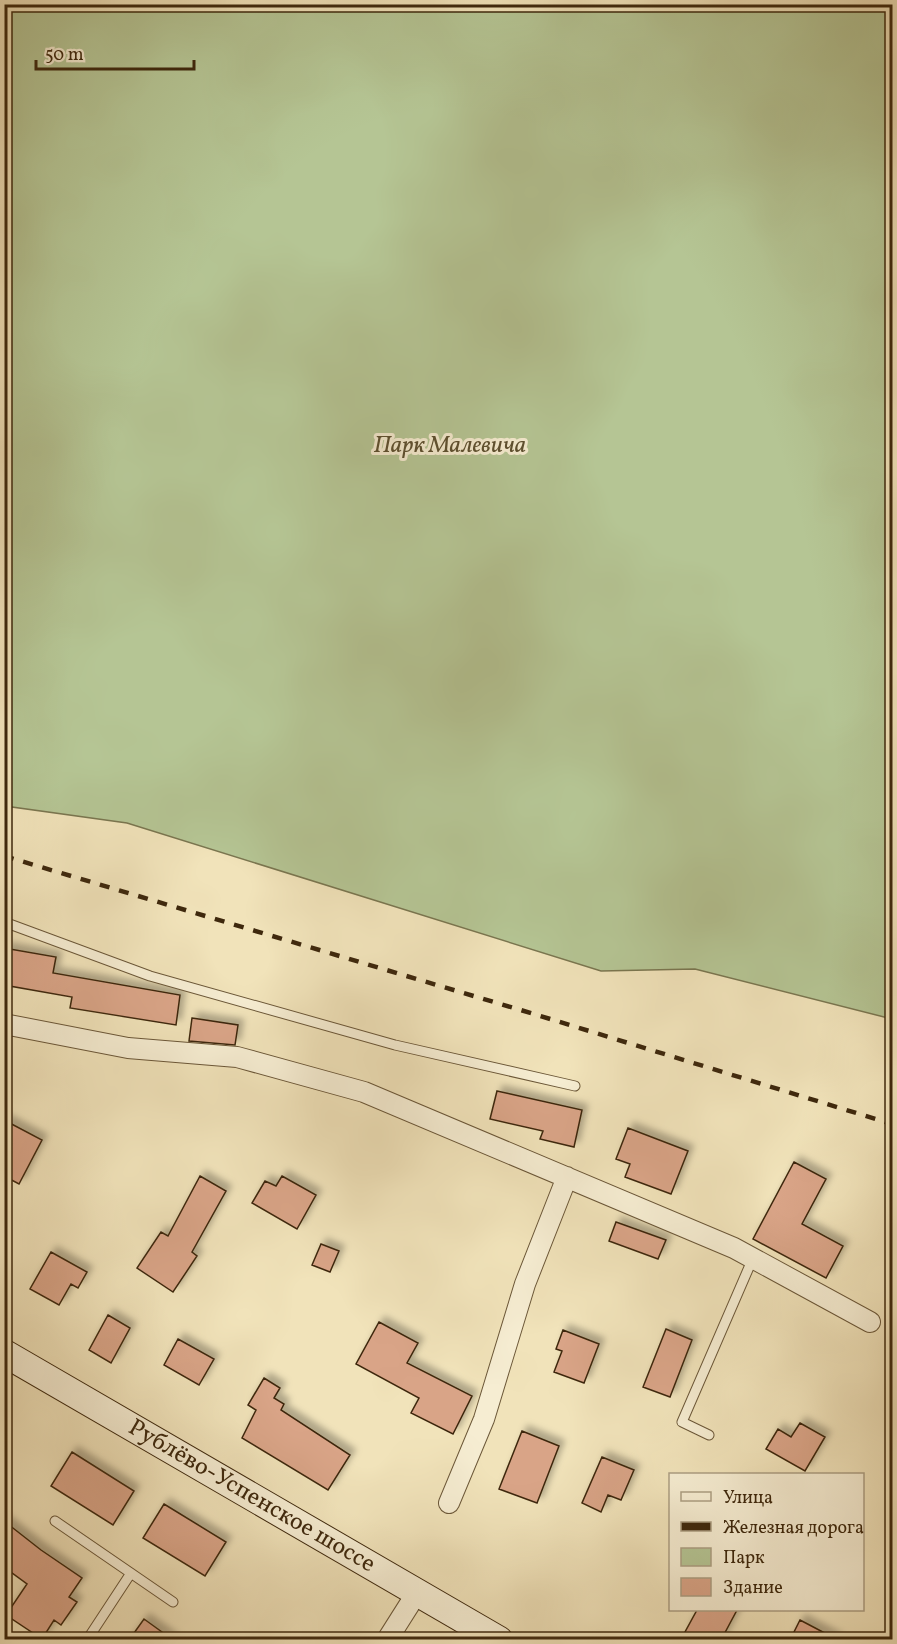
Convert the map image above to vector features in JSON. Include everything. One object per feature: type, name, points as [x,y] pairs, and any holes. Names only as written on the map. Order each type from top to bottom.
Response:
[{"type":"main road","name":"Рублёво-Успенское шоссе","points":[[4,1353],[499,1640]]},
{"type":"street","points":[[4,1024],[128,1048],[246,1060],[364,1092],[734,1248],[870,1322]]},
{"type":"street","points":[[450,1503],[484,1419],[525,1284],[567,1177]]},
{"type":"street","points":[[387,1640],[418,1591]]},
{"type":"lane","points":[[4,922],[150,976],[394,1045],[575,1086]]},
{"type":"lane","points":[[710,1435],[682,1422],[753,1258]]},
{"type":"lane","points":[[55,1521],[173,1602]]},
{"type":"lane","points":[[87,1640],[131,1573]]},
{"type":"green space","name":"Парк Малевича","points":[[5,4],[892,5],[892,1019],[695,969],[601,971],[127,823],[5,806]]},
{"type":"building","points":[[4,948],[56,957],[53,973],[180,995],[176,1025],[70,1008],[72,997],[4,985]]},
{"type":"building","points":[[192,1018],[238,1025],[235,1045],[189,1041]]},
{"type":"building","points":[[497,1091],[582,1110],[574,1147],[540,1139],[543,1131],[490,1119]]},
{"type":"building","points":[[4,1120],[42,1140],[19,1184],[4,1176]]},
{"type":"building","points":[[628,1128],[688,1151],[671,1194],[625,1177],[630,1164],[616,1159]]},
{"type":"building","points":[[794,1162],[826,1179],[802,1224],[843,1246],[826,1278],[753,1239]]},
{"type":"building","points":[[200,1176],[226,1191],[192,1252],[197,1256],[173,1292],[137,1268],[161,1232],[168,1236]]},
{"type":"building","points":[[282,1176],[316,1195],[297,1229],[252,1203],[265,1181],[276,1186]]},
{"type":"building","points":[[616,1222],[666,1240],[658,1259],[609,1241]]},
{"type":"building","points":[[321,1244],[339,1251],[330,1272],[312,1265]]},
{"type":"building","points":[[51,1252],[87,1272],[78,1288],[71,1284],[59,1305],[30,1289]]},
{"type":"building","points":[[108,1315],[130,1328],[111,1363],[89,1350]]},
{"type":"building","points":[[379,1322],[418,1343],[407,1363],[472,1396],[453,1434],[411,1413],[419,1398],[356,1364]]},
{"type":"building","points":[[666,1329],[692,1340],[670,1397],[643,1387]]},
{"type":"building","points":[[563,1330],[599,1344],[584,1383],[554,1372],[562,1351],[556,1349]]},
{"type":"building","points":[[178,1339],[214,1359],[199,1385],[164,1365]]},
{"type":"building","points":[[264,1378],[280,1388],[274,1398],[284,1404],[281,1410],[350,1455],[328,1490],[242,1438],[256,1410],[248,1405]]},
{"type":"building","points":[[800,1423],[825,1437],[805,1471],[766,1449],[778,1429],[791,1437]]},
{"type":"building","points":[[522,1431],[559,1446],[537,1503],[499,1489]]},
{"type":"building","points":[[72,1452],[134,1491],[113,1525],[51,1486]]},
{"type":"building","points":[[602,1457],[634,1470],[621,1500],[608,1495],[601,1512],[582,1503]]},
{"type":"building","points":[[164,1504],[226,1542],[205,1576],[143,1538]]},
{"type":"building","points":[[4,1521],[82,1578],[69,1597],[77,1602],[61,1625],[54,1620],[42,1639],[6,1615],[27,1584],[4,1567]]},
{"type":"building","points":[[696,1611],[736,1611],[721,1640],[701,1640],[685,1632]]},
{"type":"building","points":[[144,1619],[173,1640],[129,1640]]},
{"type":"building","points":[[800,1620],[838,1640],[790,1640]]},
{"type":"railway","points":[[4,856],[534,1014],[892,1124]]}]
